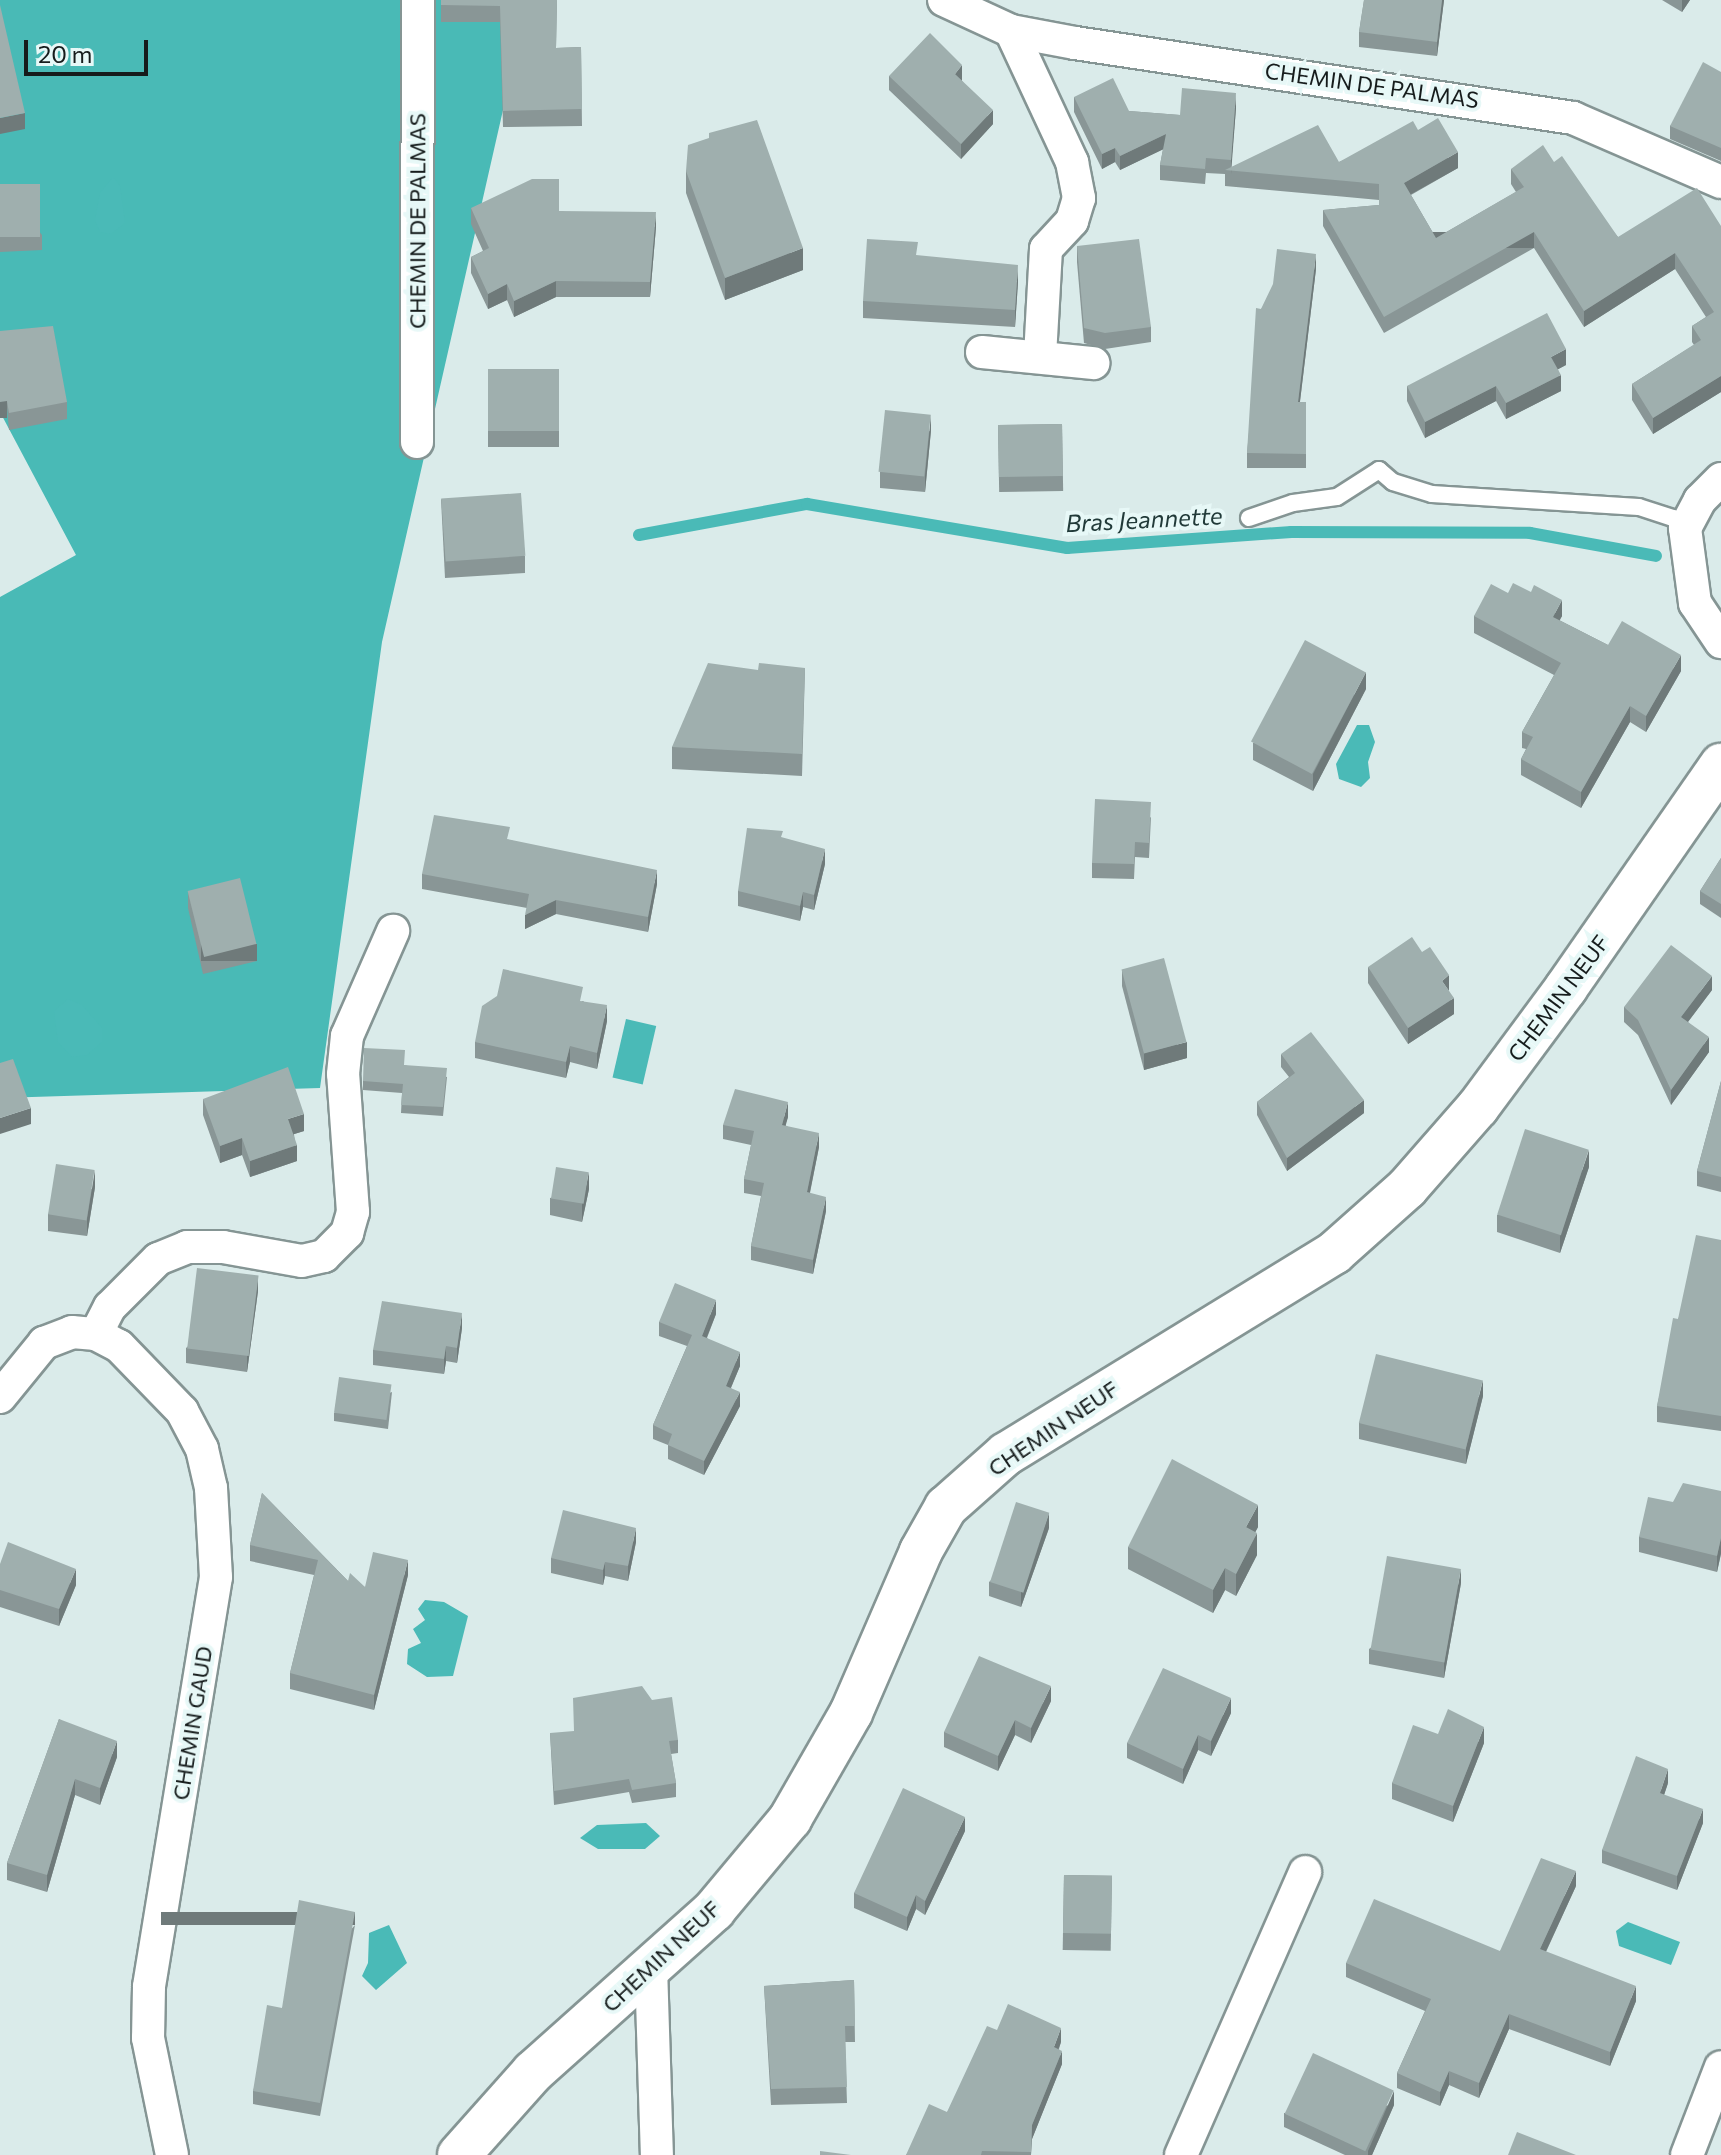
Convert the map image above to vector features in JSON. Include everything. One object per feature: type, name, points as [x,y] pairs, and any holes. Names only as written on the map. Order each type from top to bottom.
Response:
[{"type":"street","name":"CHEMIN DE PALMAS","points":[[417,442],[418,0]]},
{"type":"street","name":"CHEMIN DE PALMAS","points":[[944,0],[1011,31],[1573,118],[1721,182]]},
{"type":"street","points":[[1011,31],[1072,162],[1079,198],[1072,221],[1046,249],[1040,357]]},
{"type":"street","points":[[982,352],[1093,363]]},
{"type":"street","points":[[1721,479],[1700,500],[1685,528],[1695,603],[1721,642]]},
{"type":"street","name":"CHEMIN NEUF","points":[[459,2155],[533,2072],[714,1910],[790,1819],[851,1713],[921,1551],[946,1507],[1006,1454],[1334,1253],[1407,1188],[1540,1024],[1639,890],[1721,765]]},
{"type":"street","points":[[0,1397],[44,1343],[72,1332],[96,1334],[110,1307],[158,1259],[187,1247],[223,1247],[302,1261],[324,1256],[347,1233],[353,1212],[343,1074],[347,1036],[393,931]]},
{"type":"street","name":"CHEMIN GAUD","points":[[96,1334],[119,1346],[182,1411],[202,1449],[211,1488],[216,1577],[149,1987],[148,2038],[172,2155]]},
{"type":"street","points":[[1181,2155],[1305,1872]]},
{"type":"street","points":[[651,1967],[657,2155]]},
{"type":"street","points":[[1687,2155],[1721,2067]]},
{"type":"lane","points":[[1249,518],[1293,503],[1337,497],[1379,470],[1393,482],[1432,494],[1654,509],[1685,528]]},
{"type":"shaded area","points":[[0,0],[528,0],[382,642],[320,1088],[0,1098],[0,597],[76,555],[0,412]]},
{"type":"shaded area","points":[[113,177],[120,186],[125,223],[111,234],[100,232],[95,220],[100,193]]},
{"type":"shaded area","points":[[1357,725],[1369,725],[1375,742],[1368,762],[1370,778],[1361,787],[1339,779],[1336,764]]},
{"type":"shaded area","points":[[68,999],[82,1005],[102,1028],[102,1042],[87,1055],[72,1057],[58,1042],[54,1011]]},
{"type":"shaded area","points":[[626,1019],[656,1026],[643,1084],[613,1077]]},
{"type":"shaded area","points":[[425,1600],[444,1602],[468,1616],[453,1676],[427,1677],[407,1664],[408,1649],[421,1643],[413,1629],[425,1620],[418,1609]]},
{"type":"shaded area","points":[[646,1823],[660,1836],[645,1849],[598,1849],[580,1838],[597,1825]]},
{"type":"shaded area","points":[[1628,1922],[1680,1942],[1671,1965],[1619,1946],[1616,1931]]},
{"type":"shaded area","points":[[389,1925],[407,1963],[376,1990],[362,1976],[368,1963],[369,1933]]},
{"type":"building","points":[[441,0],[557,0],[556,48],[581,47],[582,109],[503,111],[500,6],[441,5]]},
{"type":"building","points":[[1364,0],[1442,0],[1437,42],[1359,32]]},
{"type":"building","points":[[0,5],[25,113],[0,118]]},
{"type":"building","points":[[930,33],[962,65],[955,74],[993,110],[961,144],[889,76]]},
{"type":"building","points":[[1703,62],[1721,72],[1721,148],[1670,126]]},
{"type":"building","points":[[1113,78],[1129,111],[1180,115],[1182,88],[1236,93],[1231,160],[1206,158],[1205,169],[1160,165],[1166,134],[1120,156],[1115,148],[1102,154],[1074,97]]},
{"type":"building","points":[[1438,118],[1458,152],[1404,183],[1436,238],[1524,187],[1511,169],[1543,145],[1554,162],[1562,156],[1618,237],[1697,188],[1721,226],[1721,376],[1653,418],[1632,384],[1701,340],[1692,326],[1714,312],[1675,253],[1584,311],[1534,232],[1384,317],[1323,210],[1379,205],[1379,184],[1225,170],[1318,125],[1339,162],[1413,121],[1418,130]]},
{"type":"building","points":[[757,120],[803,248],[725,278],[686,171],[688,145],[709,138],[709,133]]},
{"type":"building","points":[[532,179],[559,179],[559,211],[656,212],[650,282],[556,281],[514,301],[507,284],[488,294],[471,257],[489,248],[471,208]]},
{"type":"building","points":[[0,184],[40,184],[40,237],[0,237]]},
{"type":"building","points":[[867,239],[918,242],[916,255],[1018,265],[1015,310],[863,301]]},
{"type":"building","points":[[1139,239],[1151,327],[1105,333],[1084,328],[1077,246]]},
{"type":"building","points":[[1277,249],[1316,254],[1298,402],[1306,402],[1306,454],[1247,453],[1256,308],[1261,309],[1273,284]]},
{"type":"building","points":[[1547,313],[1566,349],[1551,357],[1561,375],[1506,403],[1496,386],[1425,422],[1407,386]]},
{"type":"building","points":[[53,326],[67,402],[9,413],[7,401],[0,402],[0,331]]},
{"type":"building","points":[[488,369],[559,369],[559,431],[488,431]]},
{"type":"building","points":[[885,410],[931,415],[924,476],[879,472]]},
{"type":"building","points":[[1062,424],[1063,476],[999,477],[998,425]]},
{"type":"building","points":[[521,493],[525,556],[446,561],[441,499]]},
{"type":"building","points":[[1513,583],[1531,592],[1534,585],[1562,600],[1553,617],[1608,645],[1622,621],[1681,655],[1646,716],[1630,706],[1581,792],[1521,759],[1533,737],[1522,732],[1561,663],[1474,616],[1491,584],[1508,593]]},
{"type":"building","points":[[1305,640],[1366,672],[1312,774],[1251,742]]},
{"type":"building","points":[[708,663],[758,670],[759,663],[805,668],[802,754],[672,747]]},
{"type":"building","points":[[1095,799],[1151,802],[1149,843],[1135,842],[1134,864],[1092,863]]},
{"type":"building","points":[[434,815],[510,827],[507,839],[657,870],[648,917],[556,900],[525,915],[529,894],[422,874]]},
{"type":"building","points":[[747,828],[783,831],[781,837],[825,849],[814,895],[803,892],[800,906],[738,891]]},
{"type":"building","points":[[1721,858],[1721,904],[1700,891]]},
{"type":"building","points":[[240,878],[256,944],[204,957],[188,891]]},
{"type":"building","points":[[1412,937],[1422,952],[1430,947],[1449,975],[1442,981],[1454,998],[1408,1028],[1368,967]]},
{"type":"building","points":[[1671,945],[1712,976],[1681,1017],[1709,1037],[1671,1090],[1638,1020],[1624,1007]]},
{"type":"building","points":[[1164,958],[1187,1042],[1144,1053],[1121,969]]},
{"type":"building","points":[[503,969],[583,987],[580,1001],[607,1005],[597,1053],[570,1046],[566,1062],[475,1042],[482,1006],[497,996]]},
{"type":"building","points":[[1311,1032],[1364,1100],[1287,1158],[1257,1102],[1295,1073],[1281,1054]]},
{"type":"building","points":[[364,1048],[405,1050],[404,1065],[447,1068],[443,1107],[401,1105],[403,1084],[363,1081]]},
{"type":"building","points":[[13,1059],[31,1108],[0,1118],[0,1063]]},
{"type":"building","points":[[288,1067],[304,1114],[288,1119],[297,1145],[250,1161],[242,1138],[220,1146],[203,1099]]},
{"type":"building","points":[[1721,1081],[1721,1177],[1697,1171]]},
{"type":"building","points":[[735,1089],[788,1102],[782,1125],[819,1133],[807,1192],[826,1197],[813,1260],[751,1246],[764,1183],[744,1179],[754,1131],[723,1125]]},
{"type":"building","points":[[1525,1129],[1589,1150],[1561,1235],[1497,1215]]},
{"type":"building","points":[[56,1164],[95,1170],[87,1220],[48,1214]]},
{"type":"building","points":[[556,1167],[589,1172],[584,1204],[551,1199]]},
{"type":"building","points":[[1696,1235],[1721,1240],[1721,1416],[1657,1406],[1673,1318],[1678,1319]]},
{"type":"building","points":[[197,1268],[259,1276],[249,1356],[187,1348]]},
{"type":"building","points":[[675,1283],[716,1300],[702,1336],[740,1352],[726,1386],[740,1392],[704,1461],[668,1445],[672,1434],[653,1425],[692,1335],[659,1322]]},
{"type":"building","points":[[382,1301],[462,1313],[457,1348],[446,1346],[444,1359],[373,1350]]},
{"type":"building","points":[[1376,1354],[1483,1381],[1466,1450],[1359,1423]]},
{"type":"building","points":[[339,1377],[391,1384],[386,1420],[334,1413]]},
{"type":"building","points":[[1172,1459],[1258,1505],[1246,1527],[1257,1533],[1236,1574],[1225,1568],[1213,1590],[1128,1547]]},
{"type":"building","points":[[1683,1483],[1721,1491],[1721,1538],[1717,1556],[1639,1537],[1648,1497],[1673,1502]]},
{"type":"building","points":[[262,1493],[348,1581],[350,1573],[365,1587],[373,1552],[408,1560],[374,1695],[290,1673],[318,1560],[250,1545]]},
{"type":"building","points":[[1016,1502],[1049,1513],[1023,1593],[990,1582]]},
{"type":"building","points":[[563,1510],[636,1528],[628,1566],[605,1562],[603,1570],[551,1558]]},
{"type":"building","points":[[8,1542],[76,1569],[59,1609],[0,1590],[0,1564]]},
{"type":"building","points":[[1387,1556],[1461,1569],[1444,1663],[1371,1650]]},
{"type":"building","points":[[979,1656],[1051,1686],[1031,1728],[1015,1720],[998,1756],[944,1732]]},
{"type":"building","points":[[1163,1668],[1231,1698],[1211,1741],[1198,1735],[1183,1769],[1127,1743]]},
{"type":"building","points":[[642,1686],[652,1700],[672,1697],[678,1740],[669,1741],[676,1783],[632,1790],[629,1779],[554,1791],[550,1733],[574,1731],[573,1698]]},
{"type":"building","points":[[1448,1709],[1484,1727],[1453,1806],[1392,1783],[1413,1725],[1438,1734]]},
{"type":"building","points":[[59,1719],[117,1741],[100,1788],[75,1779],[47,1875],[7,1863]]},
{"type":"building","points":[[1636,1756],[1668,1769],[1660,1793],[1703,1809],[1677,1876],[1602,1850]]},
{"type":"building","points":[[903,1788],[965,1817],[925,1901],[916,1895],[907,1917],[854,1893]]},
{"type":"building","points":[[1541,1858],[1576,1871],[1540,1949],[1636,1986],[1610,2052],[1509,2014],[1479,2083],[1449,2071],[1440,2092],[1397,2073],[1431,1999],[1346,1963],[1374,1899],[1500,1951]]},
{"type":"building","points":[[1064,1875],[1112,1876],[1111,1934],[1063,1933]]},
{"type":"building","points":[[299,1900],[355,1912],[320,2103],[253,2091],[267,2005],[282,2008]]},
{"type":"building","points":[[854,1980],[855,2026],[845,2026],[847,2087],[771,2089],[764,1986]]},
{"type":"building","points":[[1008,2004],[1061,2028],[1054,2047],[1062,2051],[1032,2125],[1031,2152],[906,2155],[929,2104],[947,2112],[987,2026],[997,2030]]},
{"type":"building","points":[[1313,2053],[1394,2091],[1365,2151],[1285,2114]]},
{"type":"building","points":[[1517,2132],[1576,2155],[1508,2155]]},
{"type":"building","points":[[820,2151],[851,2155],[820,2155]]},
{"type":"waterway","name":"Bras Jeannette","points":[[639,535],[807,504],[1067,548],[1291,532],[1530,533],[1656,556]]}]
